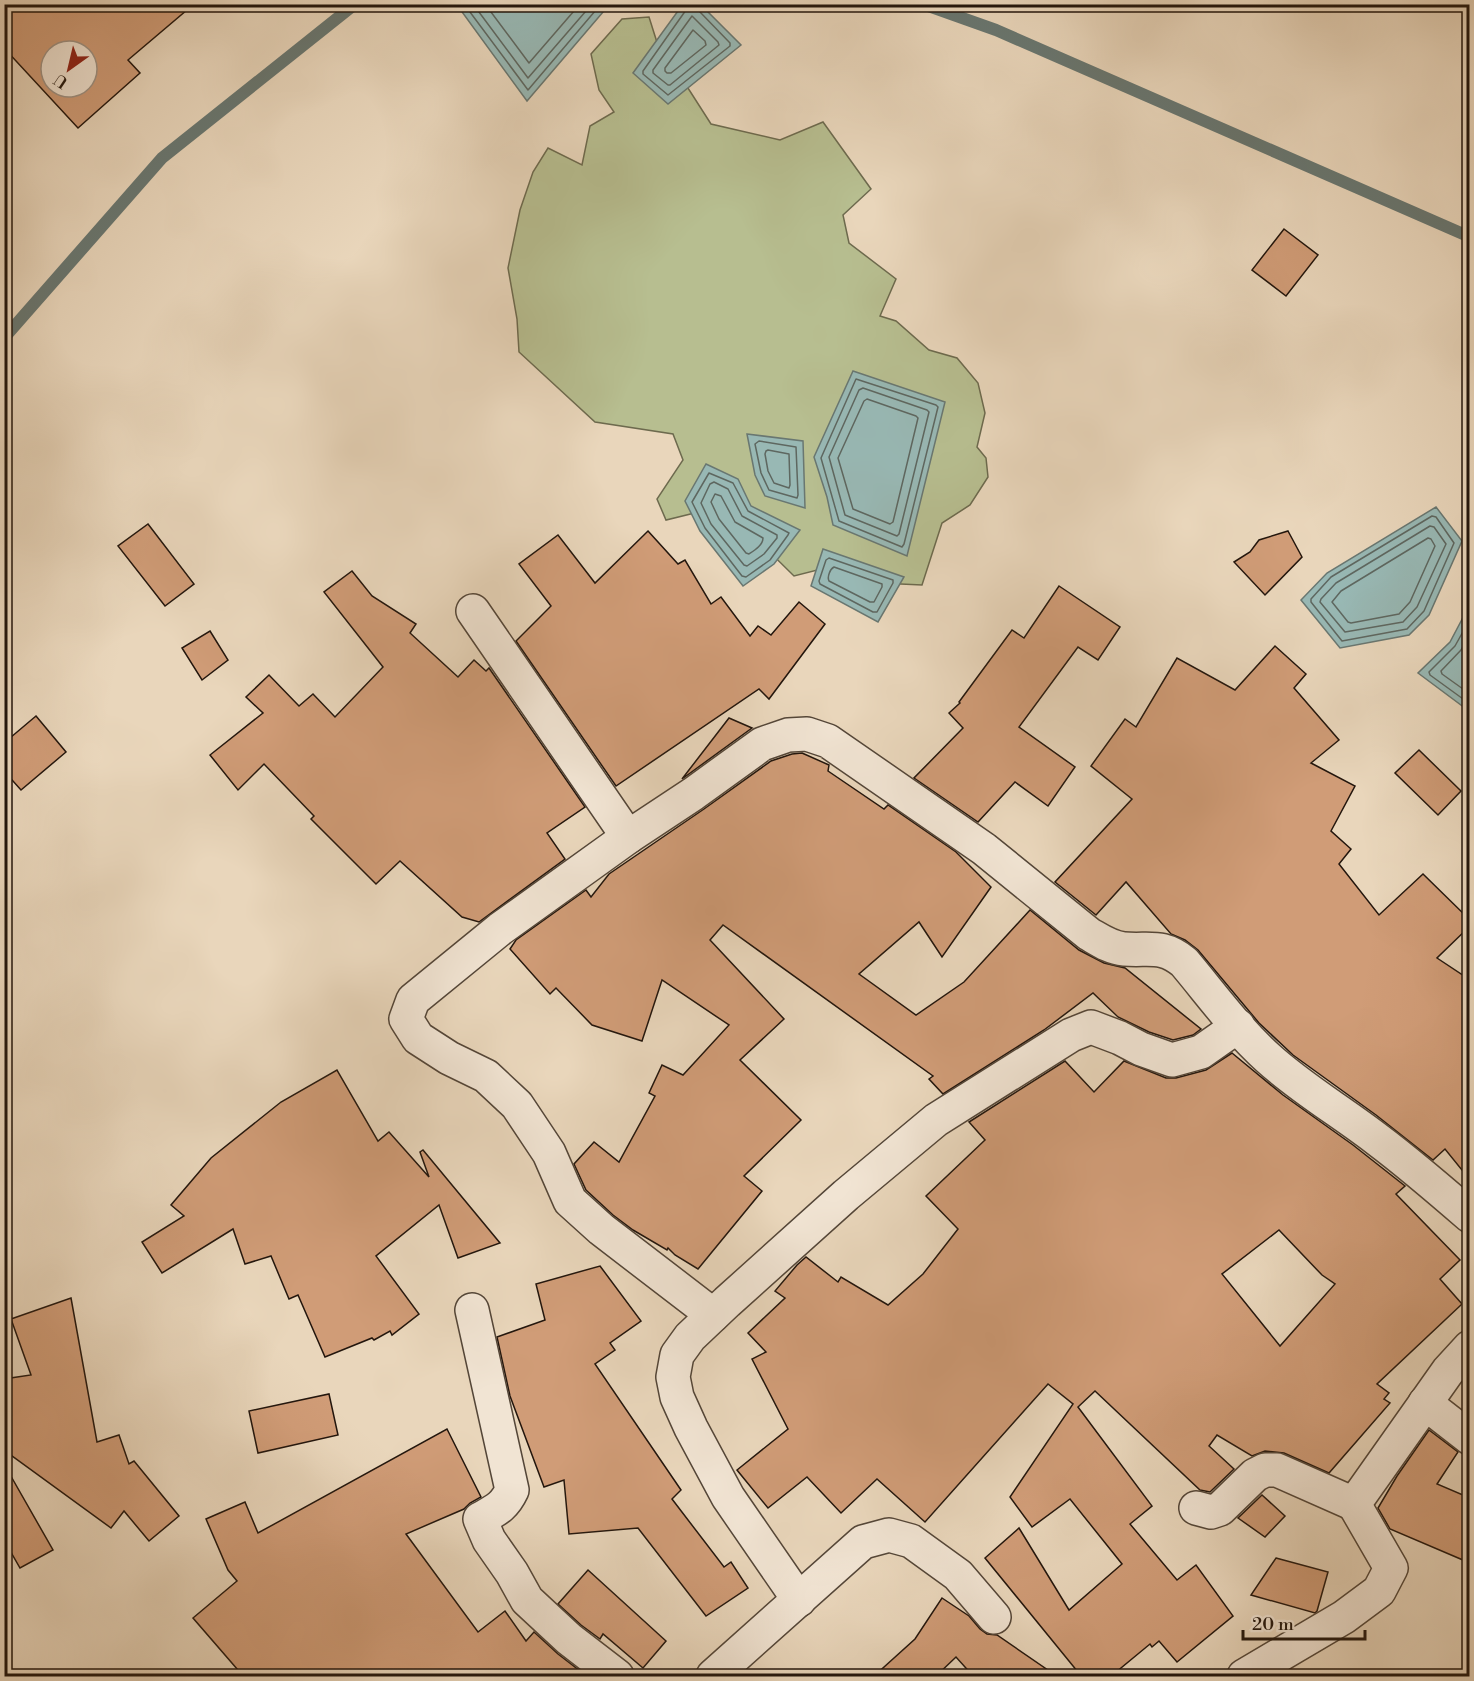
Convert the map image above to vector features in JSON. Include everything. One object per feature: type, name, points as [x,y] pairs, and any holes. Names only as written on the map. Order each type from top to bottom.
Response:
[{"type":"street","points":[[473,611],[628,837]]},
{"type":"street","points":[[713,1316],[601,1229],[570,1201],[549,1153],[517,1105],[486,1076],[449,1058],[418,1038],[406,1019],[413,1000],[500,929],[762,744],[788,735],[807,734],[828,741],[984,849],[1089,934],[1106,945],[1123,949],[1162,950],[1173,953],[1184,962],[1249,1040],[1270,1060],[1323,1102],[1377,1139],[1470,1216]]},
{"type":"street","points":[[799,1600],[728,1497],[677,1397],[673,1377],[677,1355],[690,1337],[846,1195],[936,1120],[1071,1035],[1091,1027],[1172,1060],[1201,1052],[1238,1026]]},
{"type":"street","points":[[472,1310],[512,1490],[507,1501],[480,1519],[489,1540],[527,1600],[569,1639],[617,1677]]},
{"type":"street","points":[[1354,1504],[1448,1371],[1470,1347]]},
{"type":"street","points":[[1425,1403],[1470,1438]]},
{"type":"street","points":[[1196,1508],[1211,1512],[1220,1509],[1255,1475],[1265,1470],[1277,1470],[1354,1504],[1391,1568],[1379,1591],[1344,1617],[1244,1677]]},
{"type":"street","points":[[713,1677],[863,1542],[889,1535],[911,1541],[958,1575],[994,1617]]},
{"type":"green space","points":[[649,17],[661,55],[679,74],[711,124],[780,140],[823,122],[871,189],[843,215],[849,243],[896,279],[880,316],[896,321],[929,350],[957,358],[978,383],[985,413],[977,447],[986,458],[988,477],[970,505],[942,523],[922,585],[879,583],[841,564],[794,576],[723,506],[666,520],[657,499],[683,460],[673,434],[595,422],[519,352],[517,319],[508,268],[520,210],[533,172],[548,148],[582,165],[590,126],[614,112],[599,90],[591,54],[622,19]]},
{"type":"water","points":[[683,4],[701,5],[741,45],[668,104],[633,73]]},
{"type":"water","points":[[457,5],[609,5],[527,101]]},
{"type":"water","points":[[853,371],[945,402],[907,556],[833,525],[814,457]]},
{"type":"water","points":[[747,434],[803,441],[805,508],[765,496],[755,475]]},
{"type":"water","points":[[706,464],[738,479],[751,506],[800,530],[774,564],[743,586],[700,531],[685,501]]},
{"type":"water","points":[[1436,507],[1462,541],[1429,615],[1409,635],[1340,648],[1301,600],[1327,573]]},
{"type":"water","points":[[823,549],[904,577],[878,622],[811,586]]},
{"type":"water","points":[[1469,606],[1469,711],[1418,673],[1450,642]]},
{"type":"building","points":[[4,4],[194,4],[128,60],[140,73],[78,128],[51,99],[99,99],[99,39],[39,39],[39,86],[4,48]]},
{"type":"building","points":[[1284,229],[1318,255],[1286,296],[1252,270]]},
{"type":"building","points":[[148,524],[194,584],[165,606],[118,546]]},
{"type":"building","points":[[648,531],[678,564],[685,560],[711,604],[721,597],[750,636],[758,626],[771,635],[799,602],[825,624],[769,699],[759,689],[616,786],[516,641],[551,606],[519,564],[558,535],[595,583]]},
{"type":"building","points":[[1288,531],[1302,557],[1265,595],[1234,562],[1250,552],[1259,540]]},
{"type":"building","points":[[352,571],[372,596],[416,624],[410,633],[458,677],[474,660],[486,671],[489,668],[585,807],[547,833],[565,859],[479,922],[462,917],[400,861],[376,884],[311,819],[314,816],[264,764],[238,790],[210,755],[263,713],[246,697],[269,675],[299,706],[313,694],[335,717],[383,667],[324,592]]},
{"type":"building","points":[[1059,586],[1120,627],[1098,660],[1078,647],[1019,727],[1075,767],[1048,806],[1015,782],[978,822],[914,778],[963,728],[949,713],[960,703],[1012,630],[1024,638]]},
{"type":"building","points":[[210,631],[228,660],[202,680],[182,648]]},
{"type":"building","points":[[1275,646],[1306,674],[1294,688],[1339,740],[1311,763],[1355,786],[1331,831],[1351,849],[1339,864],[1379,915],[1423,874],[1470,920],[1470,926],[1437,958],[1470,980],[1470,1180],[1445,1149],[1433,1160],[1293,1055],[1259,1023],[1198,950],[1185,940],[1171,934],[1126,882],[1096,915],[1055,882],[1132,799],[1091,766],[1125,719],[1136,727],[1177,658],[1235,690]]},
{"type":"building","points":[[36,716],[66,752],[21,790],[4,771],[4,743]]},
{"type":"building","points":[[729,718],[752,728],[682,779]]},
{"type":"building","points":[[1419,750],[1461,791],[1438,815],[1395,773]]},
{"type":"building","points":[[802,753],[829,765],[828,771],[884,809],[888,805],[956,852],[991,887],[942,957],[919,922],[859,974],[916,1015],[964,982],[1030,910],[1079,950],[1104,963],[1125,968],[1201,1029],[1193,1035],[1173,1040],[1149,1032],[1118,1017],[1093,993],[1044,1030],[943,1094],[929,1079],[933,1076],[723,925],[710,940],[784,1019],[740,1060],[801,1120],[744,1176],[762,1191],[698,1269],[668,1248],[667,1250],[633,1230],[613,1215],[586,1190],[574,1164],[594,1142],[619,1162],[655,1096],[649,1093],[662,1065],[683,1075],[729,1025],[662,980],[642,1041],[592,1025],[556,988],[550,994],[510,949],[516,940],[586,890],[591,897],[609,874],[771,761]]},
{"type":"building","points":[[1232,1053],[1283,1095],[1405,1186],[1396,1194],[1460,1260],[1440,1279],[1462,1304],[1377,1384],[1389,1393],[1384,1399],[1390,1403],[1329,1473],[1284,1453],[1265,1451],[1252,1456],[1217,1435],[1209,1446],[1234,1469],[1210,1492],[1200,1490],[1095,1391],[1078,1407],[1152,1506],[1130,1524],[1177,1580],[1196,1565],[1233,1616],[1177,1662],[1159,1641],[1152,1647],[1150,1644],[1110,1677],[1082,1677],[985,1558],[1019,1528],[1069,1610],[1122,1564],[1070,1499],[1032,1527],[1010,1497],[1073,1404],[1048,1384],[925,1522],[877,1479],[841,1513],[807,1477],[768,1508],[737,1470],[788,1429],[752,1359],[766,1352],[748,1333],[785,1298],[775,1291],[806,1257],[838,1282],[841,1277],[888,1305],[923,1274],[958,1229],[926,1196],[985,1140],[969,1122],[1065,1061],[1094,1092],[1124,1061],[1166,1078],[1176,1078],[1206,1070]],"holes":[[[1279,1230],[1322,1275],[1335,1284],[1280,1346],[1222,1274]]]},
{"type":"building","points":[[337,1070],[378,1141],[389,1132],[429,1177],[420,1152],[423,1150],[500,1243],[458,1258],[439,1205],[376,1256],[419,1314],[392,1335],[390,1331],[374,1340],[372,1338],[325,1357],[298,1295],[289,1299],[271,1256],[245,1264],[233,1229],[162,1273],[142,1242],[184,1216],[171,1205],[211,1158],[281,1102]]},
{"type":"building","points":[[600,1266],[641,1321],[610,1343],[615,1350],[595,1364],[681,1490],[672,1499],[724,1567],[731,1562],[748,1588],[706,1616],[638,1528],[569,1534],[564,1480],[544,1487],[510,1396],[497,1337],[545,1320],[536,1284]]},
{"type":"building","points":[[71,1298],[97,1442],[119,1435],[129,1464],[134,1461],[179,1516],[149,1541],[124,1511],[111,1528],[4,1450],[4,1379],[31,1375],[11,1319]]},
{"type":"building","points":[[329,1394],[338,1435],[258,1453],[249,1411]]},
{"type":"building","points":[[447,1429],[481,1497],[464,1509],[406,1534],[478,1632],[505,1611],[526,1641],[534,1632],[580,1671],[577,1677],[244,1677],[193,1618],[237,1581],[228,1570],[206,1519],[245,1502],[258,1533]]},
{"type":"building","points":[[1429,1430],[1458,1452],[1437,1484],[1470,1498],[1470,1563],[1390,1529],[1378,1508]]},
{"type":"building","points":[[4,1464],[53,1550],[20,1568],[4,1540]]},
{"type":"building","points":[[1262,1495],[1285,1516],[1265,1537],[1238,1518]]},
{"type":"building","points":[[1276,1558],[1328,1572],[1315,1613],[1251,1595]]},
{"type":"building","points":[[588,1570],[666,1641],[643,1668],[603,1634],[600,1639],[558,1604]]},
{"type":"building","points":[[942,1598],[969,1616],[987,1634],[997,1635],[1058,1677],[974,1677],[956,1657],[935,1677],[873,1677],[915,1639]]},
{"type":"waterway","points":[[4,338],[162,158],[355,4]]},
{"type":"waterway","points":[[923,4],[996,30],[1470,237]]}]
